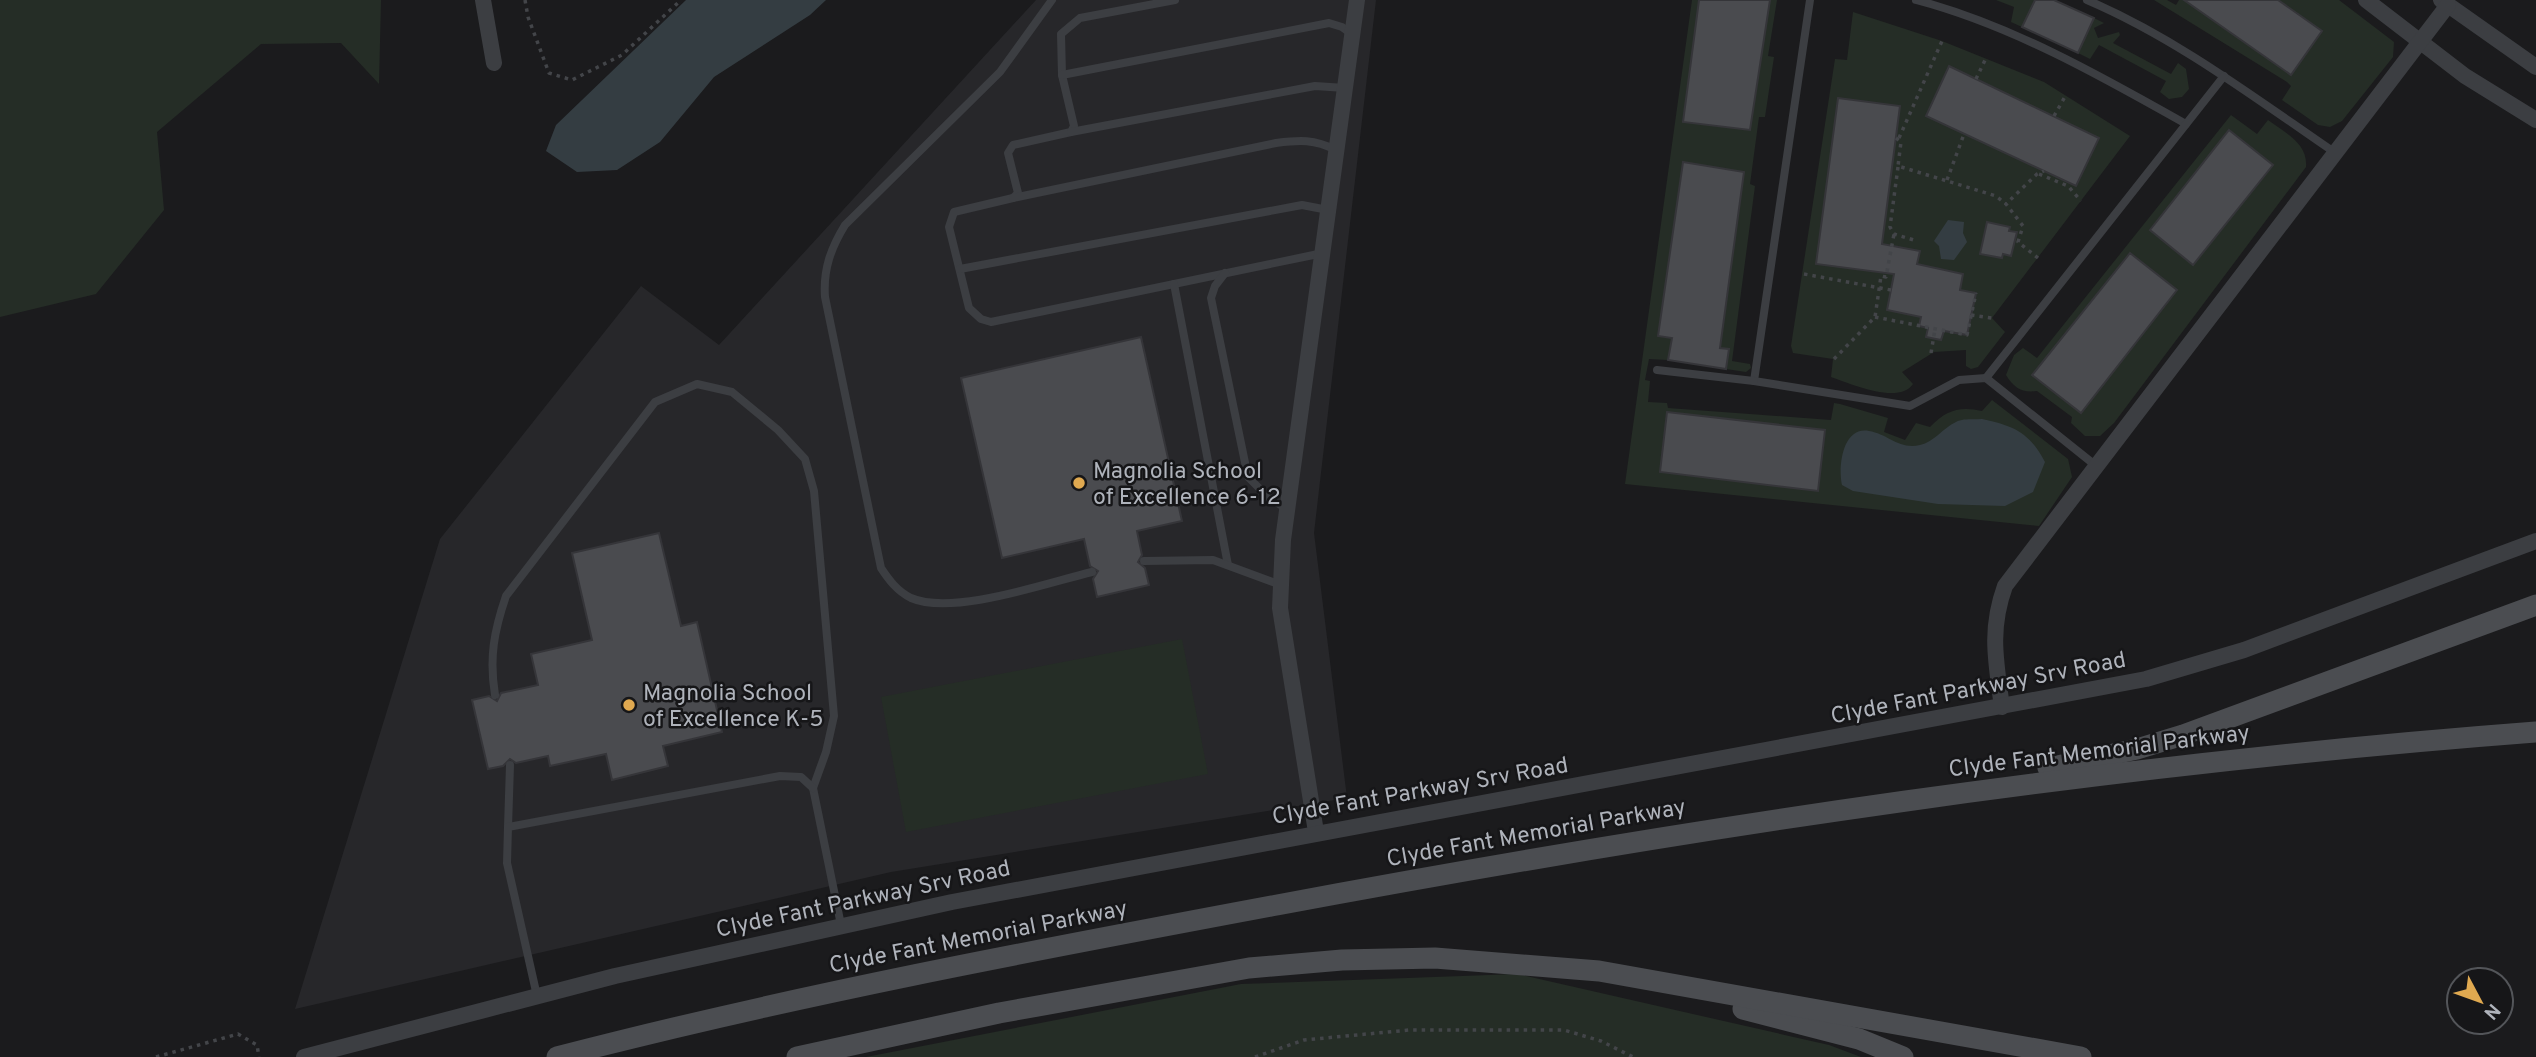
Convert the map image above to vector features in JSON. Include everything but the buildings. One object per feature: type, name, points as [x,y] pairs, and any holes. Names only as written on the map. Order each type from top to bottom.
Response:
[{"type":"main road","points":[[1952,793],[2006,777],[2137,749],[2183,735],[2536,605]]},
{"type":"main road","name":"Clyde Fant Memorial Parkway","points":[[557,1057],[740,1012],[1025,952],[1661,836],[1952,793],[2212,762],[2536,733]]},
{"type":"main road","points":[[797,1057],[999,1013],[1249,968],[1342,960],[1435,958],[1599,971],[2081,1057]]},
{"type":"main road","points":[[1599,971],[1859,1039],[1903,1057]]},
{"type":"street","points":[[483,0],[494,63]]},
{"type":"street","points":[[1316,832],[1280,608],[1281,585],[1287,509],[1357,0]]},
{"type":"street","points":[[2366,0],[2465,76],[2536,120]]},
{"type":"street","points":[[2002,707],[1994,639],[1996,612],[2005,586],[2420,41],[2444,2],[2536,67]]},
{"type":"street","name":"Clyde Fant Parkway Srv Road","points":[[303,1057],[537,996],[841,925],[1316,832],[2146,679],[2192,667],[2536,541]]},
{"type":"lane","points":[[1052,0],[1000,72],[845,225],[831,248],[824,287],[881,568],[890,582],[911,597],[958,604],[1092,572]]},
{"type":"lane","points":[[1071,132],[1074,126],[1062,75],[1061,34],[1080,18],[1175,0]]},
{"type":"lane","points":[[1754,381],[1810,0]]},
{"type":"lane","points":[[1916,0],[1975,18],[2109,80],[2186,124]]},
{"type":"lane","points":[[2087,0],[2114,11],[2224,76],[2334,152]]},
{"type":"lane","points":[[1062,75],[1329,23],[1342,26],[1353,35]]},
{"type":"lane","points":[[1986,378],[2224,76]]},
{"type":"lane","points":[[1013,198],[1018,193],[1008,153],[1013,145],[1315,86],[1345,88]]},
{"type":"lane","points":[[1323,253],[991,322],[981,319],[969,308],[949,227],[950,217],[954,212],[1276,143],[1306,139],[1336,150]]},
{"type":"lane","points":[[960,269],[1302,205],[1328,210]]},
{"type":"lane","points":[[1225,273],[1215,286],[1211,298],[1248,477],[1268,497],[1287,509]]},
{"type":"lane","points":[[1174,284],[1228,565]]},
{"type":"lane","points":[[1657,370],[1754,381],[1910,406],[1959,380],[1986,378],[2095,465]]},
{"type":"lane","points":[[495,695],[491,667],[493,632],[506,596],[654,402],[697,384],[732,392],[778,430],[805,459],[814,491],[834,716],[826,752],[813,789],[841,925]]},
{"type":"lane","points":[[1143,561],[1213,560],[1281,585]]},
{"type":"lane","points":[[510,765],[507,863],[537,996]]},
{"type":"lane","points":[[508,827],[780,776],[801,778],[813,789]]},
{"type":"path","points":[[526,0],[528,17],[549,73],[572,80],[622,55],[681,0]]},
{"type":"path","points":[[1834,359],[1875,317],[1881,276],[1886,277],[1894,234],[1890,227],[1899,165],[1897,138],[1942,41]]},
{"type":"path","points":[[1976,79],[1986,58]]},
{"type":"path","points":[[2054,116],[2066,95]]},
{"type":"path","points":[[1947,180],[1964,134]]},
{"type":"path","points":[[1899,165],[1996,196],[2023,226],[2018,242],[2038,258]]},
{"type":"path","points":[[2006,204],[2037,174],[2044,171]]},
{"type":"path","points":[[2037,174],[2068,186],[2081,201]]},
{"type":"path","points":[[1894,234],[1917,241]]},
{"type":"path","points":[[1804,274],[1891,290]]},
{"type":"path","points":[[1875,317],[1967,335],[1976,293]]},
{"type":"path","points":[[1971,315],[1992,318]]},
{"type":"path","points":[[1931,354],[1935,329]]},
{"type":"path","points":[[1255,1057],[1304,1040],[1409,1030],[1564,1030],[1601,1041],[1633,1057]]},
{"type":"path","points":[[156,1057],[238,1034],[257,1045],[259,1057]]},
{"type":"shaded area","points":[[0,0],[381,0],[379,84],[341,43],[261,44],[157,132],[164,210],[96,294],[0,317]]},
{"type":"shaded area","points":[[686,0],[826,0],[810,15],[714,77],[660,142],[617,170],[577,172],[546,151],[556,125]]},
{"type":"shaded area","name":"Magnolia School of Excellence 6-12","points":[[1036,0],[1376,0],[1314,533],[1347,798],[891,872],[295,1009],[440,539],[641,286],[719,345]]},
{"type":"shaded area","points":[[1692,0],[1699,0],[1683,122],[1749,130],[1770,0],[1777,0],[1768,56],[1774,57],[1765,117],[1759,117],[1750,184],[1755,186],[1732,361],[1750,364],[1751,368],[1746,372],[1726,369],[1729,350],[1668,360],[1649,359],[1645,380],[1650,381],[1648,402],[1667,403],[1668,408],[1831,420],[1834,403],[1888,418],[1884,432],[1905,440],[1916,423],[1930,427],[1954,411],[1982,411],[1992,400],[2068,459],[2072,477],[2039,526],[1625,484]],"holes":[[[1683,162],[1744,173],[1721,342]],[[1668,412],[1825,431],[1818,491],[1661,472]]]},
{"type":"shaded area","points":[[1996,0],[2035,0],[2022,27],[2011,22],[2014,7]]},
{"type":"shaded area","points":[[2154,0],[2167,0],[2176,5],[2179,0],[2206,0],[2199,11],[2291,75],[2322,31],[2278,0],[2339,0],[2394,42],[2393,57],[2342,121],[2330,127],[2318,125],[2282,100],[2291,86],[2287,82]]},
{"type":"shaded area","points":[[1853,12],[1942,41],[2044,82],[2130,136],[1992,318],[2005,332],[1978,367],[1971,369],[1966,366],[1966,350],[1934,352],[1902,372],[1913,384],[1897,393],[1874,391],[1831,377],[1833,359],[1793,353],[1791,346],[1835,59],[1847,60]]},
{"type":"shaded area","points":[[2094,18],[2104,23],[2094,28],[2098,38],[2119,32],[2120,35],[2113,43],[2171,74],[2178,63],[2186,69],[2189,89],[2182,97],[2169,99],[2160,92],[2166,81],[2099,45],[2090,59],[2078,53]]},
{"type":"shaded area","points":[[2231,115],[2257,134],[2268,120],[2299,145],[2306,159],[2306,167],[2114,423],[2100,436],[2085,436],[2071,423],[2072,417],[2037,391],[2019,389],[2006,375],[2014,355],[2023,348],[2037,358]],"holes":[[[2229,130],[2273,165],[2193,265],[2150,230]],[[2129,253],[2177,290],[2081,413],[2032,375]]]},
{"type":"shaded area","points":[[1948,220],[1964,222],[1963,233],[1967,242],[1954,260],[1941,259],[1939,246],[1934,241]]},
{"type":"shaded area","points":[[1982,419],[2020,432],[2039,452],[2045,462],[2033,492],[2005,506],[1938,504],[1853,491],[1842,485],[1844,450],[1853,435],[1860,431],[1869,431],[1900,444],[1913,446],[1930,441],[1959,421]]},
{"type":"shaded area","points":[[1182,639],[1208,774],[906,832],[881,697]]},
{"type":"shaded area","points":[[1517,974],[1829,1045],[1861,1057],[866,1057],[1241,984]]},
{"type":"place","name":"Magnolia School of Excellence 6-12","points":[[1079,483]]},
{"type":"place","name":"Magnolia School of Excellence K-5","points":[[629,705]]}]
